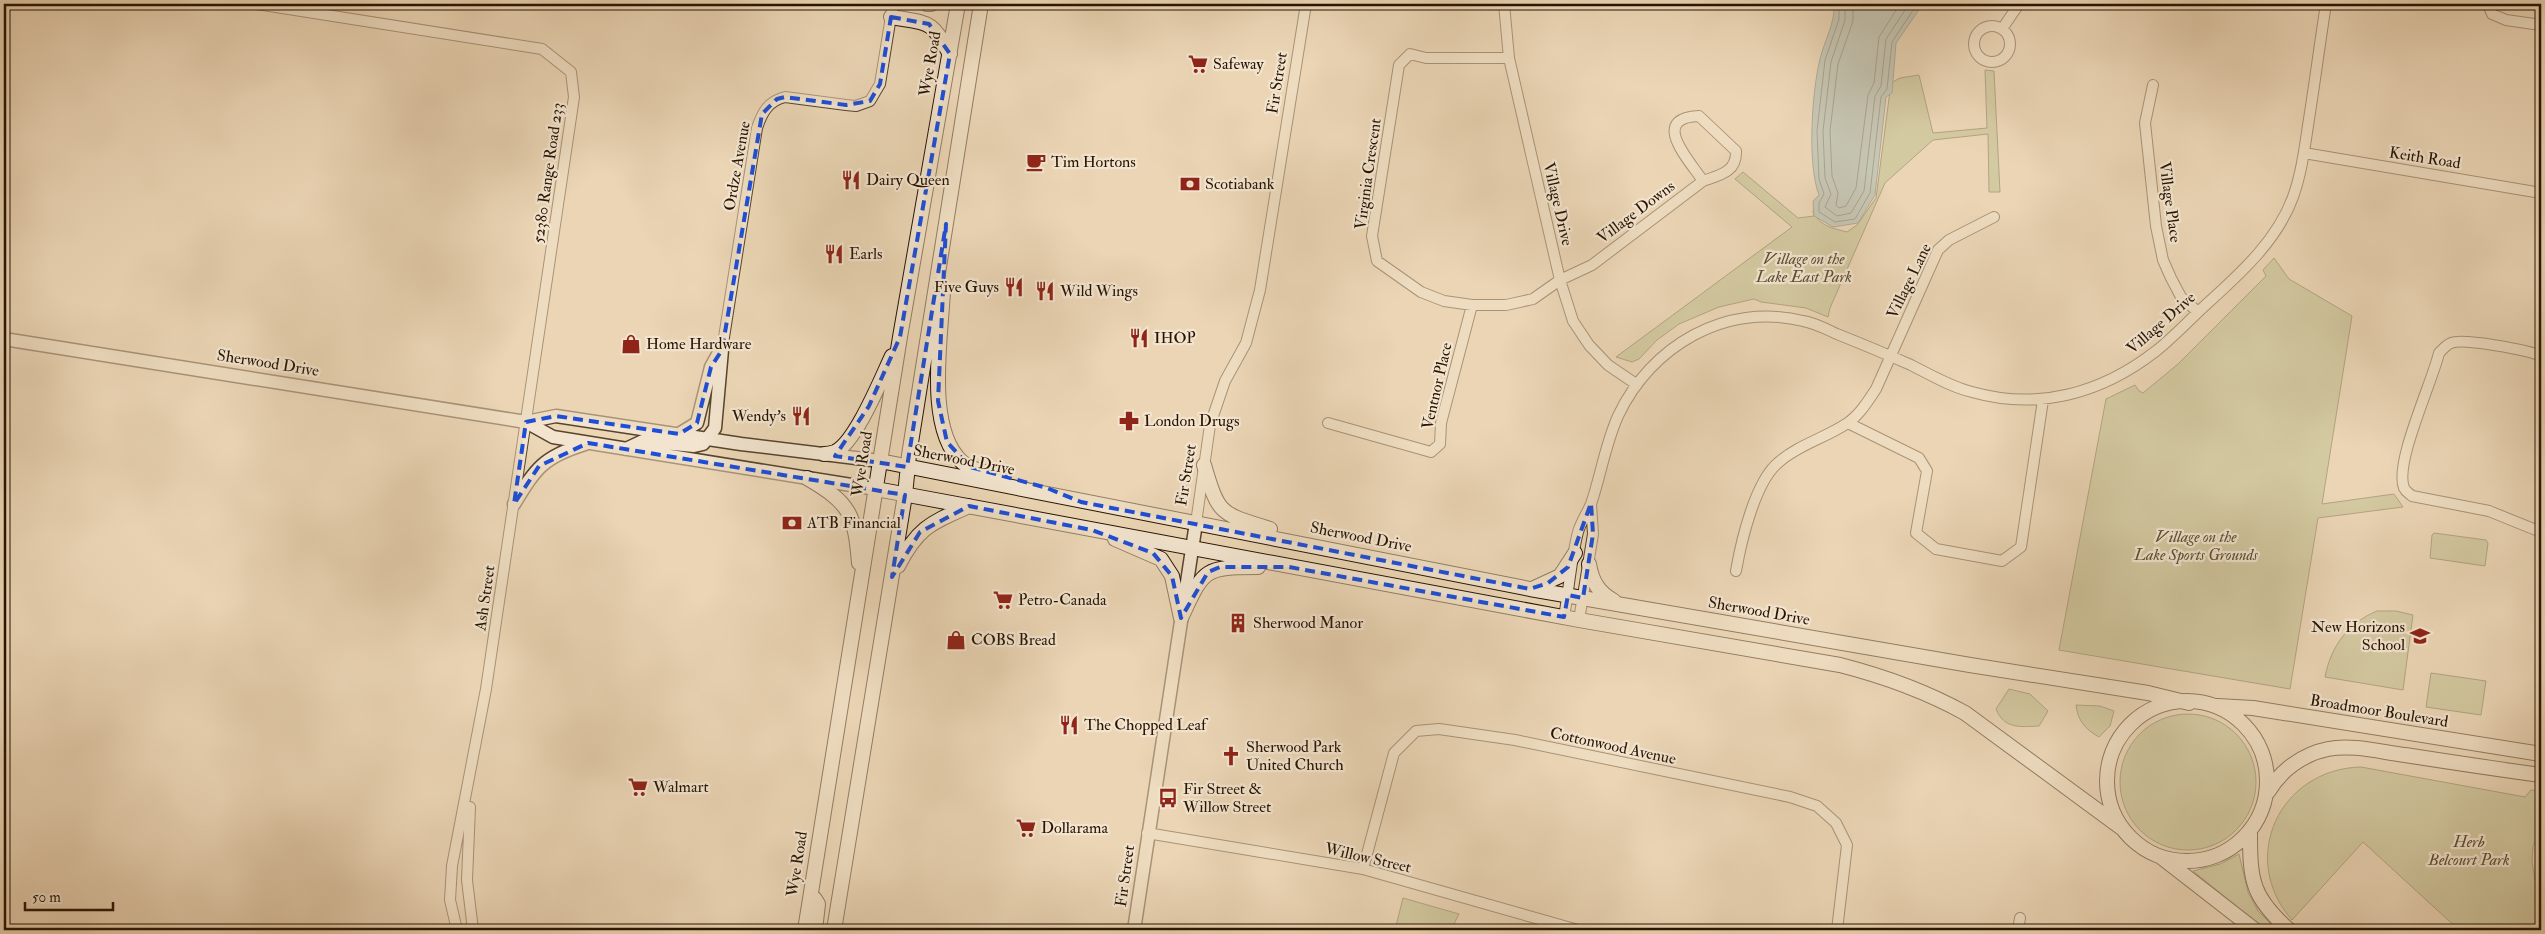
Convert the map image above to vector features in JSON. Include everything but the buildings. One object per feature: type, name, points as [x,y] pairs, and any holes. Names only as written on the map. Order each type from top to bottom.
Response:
[{"type":"main road","name":"Wye Road","points":[[805,930],[900,337],[958,4]]},
{"type":"main road","points":[[834,930],[892,577],[905,495],[907,466],[981,4]]},
{"type":"main road","points":[[892,10],[929,24],[940,35],[950,54]]},
{"type":"main road","points":[[946,224],[938,401],[947,442],[952,452],[970,467],[1047,488],[1081,502]]},
{"type":"main road","points":[[824,454],[836,452],[860,421],[900,337]]},
{"type":"main road","name":"Sherwood Drive","points":[[880,461],[1081,502],[1325,547],[1530,589],[1970,665],[2148,693],[2189,703]]},
{"type":"main road","points":[[1204,465],[1212,495],[1222,510],[1249,522],[1325,547]]},
{"type":"main road","points":[[807,478],[840,500],[851,516],[857,542],[860,585]]},
{"type":"main road","name":"Sherwood Drive","points":[[876,489],[1579,620],[1840,665],[1892,680],[1943,701],[1986,726],[2124,829]]},
{"type":"main road","points":[[892,577],[908,546],[920,532],[935,521],[969,506]]},
{"type":"main road","points":[[1092,530],[1161,559],[1172,576],[1181,618]]},
{"type":"main road","points":[[1530,589],[1548,583],[1560,576],[1575,553]]},
{"type":"main road","points":[[1588,564],[1599,591],[1620,604]]},
{"type":"main road","points":[[1181,618],[1201,578],[1208,572],[1220,567],[1289,567]]},
{"type":"main road","points":[[2255,930],[2124,829],[2112,808],[2108,792],[2108,772],[2116,742],[2130,723],[2146,711],[2159,706],[2189,703],[2211,706],[2236,719],[2255,741],[2263,756],[2268,793]]},
{"type":"main road","name":"Broadmoor Boulevard","points":[[2211,706],[2253,708],[2541,754]]},
{"type":"main road","points":[[2160,857],[2193,859],[2216,856],[2236,845],[2250,833],[2260,816],[2268,793],[2277,777],[2309,755],[2329,748],[2363,749],[2541,775]]},
{"type":"main road","points":[[2250,833],[2250,871],[2256,892],[2278,920],[2289,930]]},
{"type":"main road","points":[[811,889],[818,904],[815,930]]},
{"type":"street","name":"52380 Range Road 233","points":[[257,4],[542,49],[570,72],[574,97],[526,422]]},
{"type":"street","name":"Fir Street","points":[[1134,930],[1147,833],[1204,465],[1216,408],[1225,381],[1246,342],[1255,314],[1266,259],[1306,4]]},
{"type":"street","name":"Village Drive","points":[[1504,4],[1509,58],[1560,280],[1573,322],[1589,345],[1608,365],[1636,384]]},
{"type":"street","points":[[2002,30],[2019,4]]},
{"type":"street","name":"Village Drive","points":[[1564,617],[1578,532],[1591,503],[1607,444],[1619,415],[1636,384],[1662,355],[1683,340],[1721,322],[1750,317],[1782,317],[1806,321],[1975,393],[2004,398],[2043,400],[2071,394],[2125,373],[2158,350],[2236,277],[2271,236],[2294,195],[2304,153],[2326,4]]},
{"type":"street","points":[[2488,4],[2492,14],[2506,20],[2541,25]]},
{"type":"street","name":"Ordze Avenue","points":[[722,350],[757,128],[762,114],[777,99],[785,97],[856,106],[870,101],[880,84],[892,10]]},
{"type":"street","name":"Virginia Crescent","points":[[1509,58],[1426,58],[1410,54],[1399,65],[1372,236],[1377,261],[1401,280],[1421,292],[1444,301],[1472,305],[1506,305],[1533,299],[1560,280]]},
{"type":"street","name":"Village Place","points":[[2154,85],[2145,123],[2156,226],[2163,260],[2170,278],[2181,297],[2198,312]]},
{"type":"street","name":"Village Downs","points":[[1560,280],[1592,264],[1703,181],[1725,174],[1732,168],[1736,161],[1736,151],[1699,116],[1688,116],[1680,120],[1675,126],[1674,138],[1703,181]]},
{"type":"street","name":"Keith Road","points":[[2304,153],[2541,193]]},
{"type":"street","name":"Village Lane","points":[[1736,571],[1739,551],[1753,504],[1777,463],[1848,424],[1865,406],[1876,389],[1938,250],[1949,240],[1994,217]]},
{"type":"street","name":"Ventnor Place","points":[[1328,423],[1431,452],[1440,444],[1441,423],[1472,305]]},
{"type":"street","name":"Sherwood Drive","points":[[4,339],[526,422],[553,437],[876,489]]},
{"type":"street","points":[[2541,356],[2524,351],[2462,341],[2450,343],[2438,353],[2408,442],[2403,481],[2405,490],[2412,496],[2489,511],[2541,532]]},
{"type":"street","points":[[679,434],[697,423],[711,367],[715,356],[722,350]]},
{"type":"street","points":[[626,449],[643,441],[700,446],[708,439],[715,428],[722,350]]},
{"type":"street","points":[[1848,424],[1919,458],[1926,471],[1916,533],[1936,549],[2002,560],[2021,547],[2043,400]]},
{"type":"street","name":"Sherwood Drive","points":[[526,422],[556,416],[708,439],[880,461]]},
{"type":"street","name":"Ash Street","points":[[457,930],[450,900],[452,866],[471,778],[526,422]]},
{"type":"street","points":[[514,504],[539,466],[558,454],[588,443]]},
{"type":"street","name":"Village Drive","points":[[1579,620],[1593,534],[1591,503]]},
{"type":"street","name":"Cottonwood Avenue","points":[[1364,870],[1394,753],[1416,731],[1440,729],[1514,740],[1790,798],[1817,806],[1836,823],[1847,845],[1837,930]]},
{"type":"street","name":"Ash Street","points":[[471,778],[467,880],[472,930]]},
{"type":"street","name":"Willow Street","points":[[1147,833],[1364,870],[1547,927],[1578,930]]},
{"type":"street","points":[[2018,930],[2020,918]]},
{"type":"highlighted area","points":[[891,17],[929,24],[950,54],[900,337],[869,406],[835,456],[907,467],[946,224],[938,401],[947,442],[970,467],[1047,488],[1081,502],[1530,589],[1548,583],[1568,567],[1591,503],[1593,534],[1583,598],[1568,595],[1564,617],[1289,567],[1220,567],[1208,572],[1181,618],[1172,576],[1153,553],[1092,530],[969,506],[920,532],[892,577],[905,495],[876,489],[588,443],[539,466],[514,504],[526,422],[556,416],[679,434],[697,423],[711,367],[722,350],[762,114],[777,99],[785,97],[846,105],[870,101],[880,84]]},
{"type":"green space","name":"Village on the Lake East Park","points":[[1985,70],[1994,71],[2000,192],[1989,192],[1988,134],[1933,140],[1885,183],[1830,308],[1828,317],[1806,308],[1761,302],[1754,299],[1719,307],[1679,324],[1657,340],[1639,359],[1632,362],[1616,357],[1792,227],[1735,179],[1743,172],[1798,218],[1814,216],[1813,211],[1822,223],[1831,228],[1847,232],[1857,225],[1876,198],[1891,83],[1900,78],[1919,75],[1933,133],[1987,128]]},
{"type":"green space","name":"Village on the Lake Sports Grounds","points":[[2274,258],[2289,279],[2352,316],[2322,504],[2394,494],[2403,507],[2318,518],[2290,689],[2059,650],[2106,399],[2135,385],[2143,393],[2178,364],[2266,276],[2263,270]]},
{"type":"green space","points":[[2434,533],[2486,540],[2488,543],[2485,566],[2430,558],[2432,535]]},
{"type":"green space","points":[[2377,611],[2396,611],[2413,615],[2403,690],[2325,677],[2332,655],[2342,637],[2357,622]]},
{"type":"green space","points":[[2431,673],[2486,681],[2481,715],[2426,707]]},
{"type":"green space","points":[[2009,689],[2030,694],[2048,711],[2039,726],[2025,727],[2013,725],[1999,716],[1996,709]]},
{"type":"green space","points":[[2076,705],[2100,706],[2114,711],[2110,726],[2099,737],[2094,734],[2080,720]]},
{"type":"green space","points":[[2188,714],[2214,719],[2236,734],[2251,756],[2256,782],[2251,808],[2236,830],[2214,845],[2188,850],[2162,845],[2140,830],[2125,808],[2120,782],[2125,756],[2140,734],[2162,719]]},
{"type":"green space","name":"Herb Belcourt Park","points":[[2361,767],[2525,797],[2531,790],[2541,791],[2541,832],[2533,846],[2532,862],[2537,891],[2541,897],[2541,930],[2459,930],[2363,842],[2292,920],[2276,896],[2268,871],[2268,845],[2276,821],[2289,800],[2308,783],[2332,772]]},
{"type":"green space","points":[[2239,854],[2248,892],[2258,911],[2270,923],[2265,929],[2193,871],[2220,864]]},
{"type":"green space","points":[[1403,898],[1459,914],[1451,930],[1395,930]]},
{"type":"water","points":[[1834,4],[1923,4],[1896,43],[1892,93],[1886,97],[1875,195],[1858,223],[1833,227],[1814,216],[1813,201],[1819,195],[1813,165],[1812,127],[1817,73],[1831,25]]},
{"type":"place","name":"Safeway","points":[[1198,64]]},
{"type":"place","name":"Tim Hortons","points":[[1036,162]]},
{"type":"place","name":"Dairy Queen","points":[[851,180]]},
{"type":"place","name":"Scotiabank","points":[[1190,184]]},
{"type":"place","name":"Earls","points":[[834,254]]},
{"type":"place","name":"Five Guys","points":[[1014,287]]},
{"type":"place","name":"Wild Wings","points":[[1045,291]]},
{"type":"place","name":"IHOP","points":[[1139,338]]},
{"type":"place","name":"Home Hardware","points":[[631,344]]},
{"type":"place","name":"Wendy's","points":[[801,416]]},
{"type":"place","name":"London Drugs","points":[[1129,421]]},
{"type":"place","name":"ATB Financial","points":[[792,523]]},
{"type":"place","name":"Petro-Canada","points":[[1003,600]]},
{"type":"place","name":"Sherwood Manor","points":[[1238,623]]},
{"type":"place","name":"New Horizons School","points":[[2420,636]]},
{"type":"place","name":"COBS Bread","points":[[956,640]]},
{"type":"place","name":"The Chopped Leaf","points":[[1069,725]]},
{"type":"place","name":"Sherwood Park United Church","points":[[1231,756]]},
{"type":"place","name":"Walmart","points":[[638,787]]},
{"type":"place","name":"Fir Street & Willow Street","points":[[1168,798]]},
{"type":"place","name":"Dollarama","points":[[1026,828]]}]
